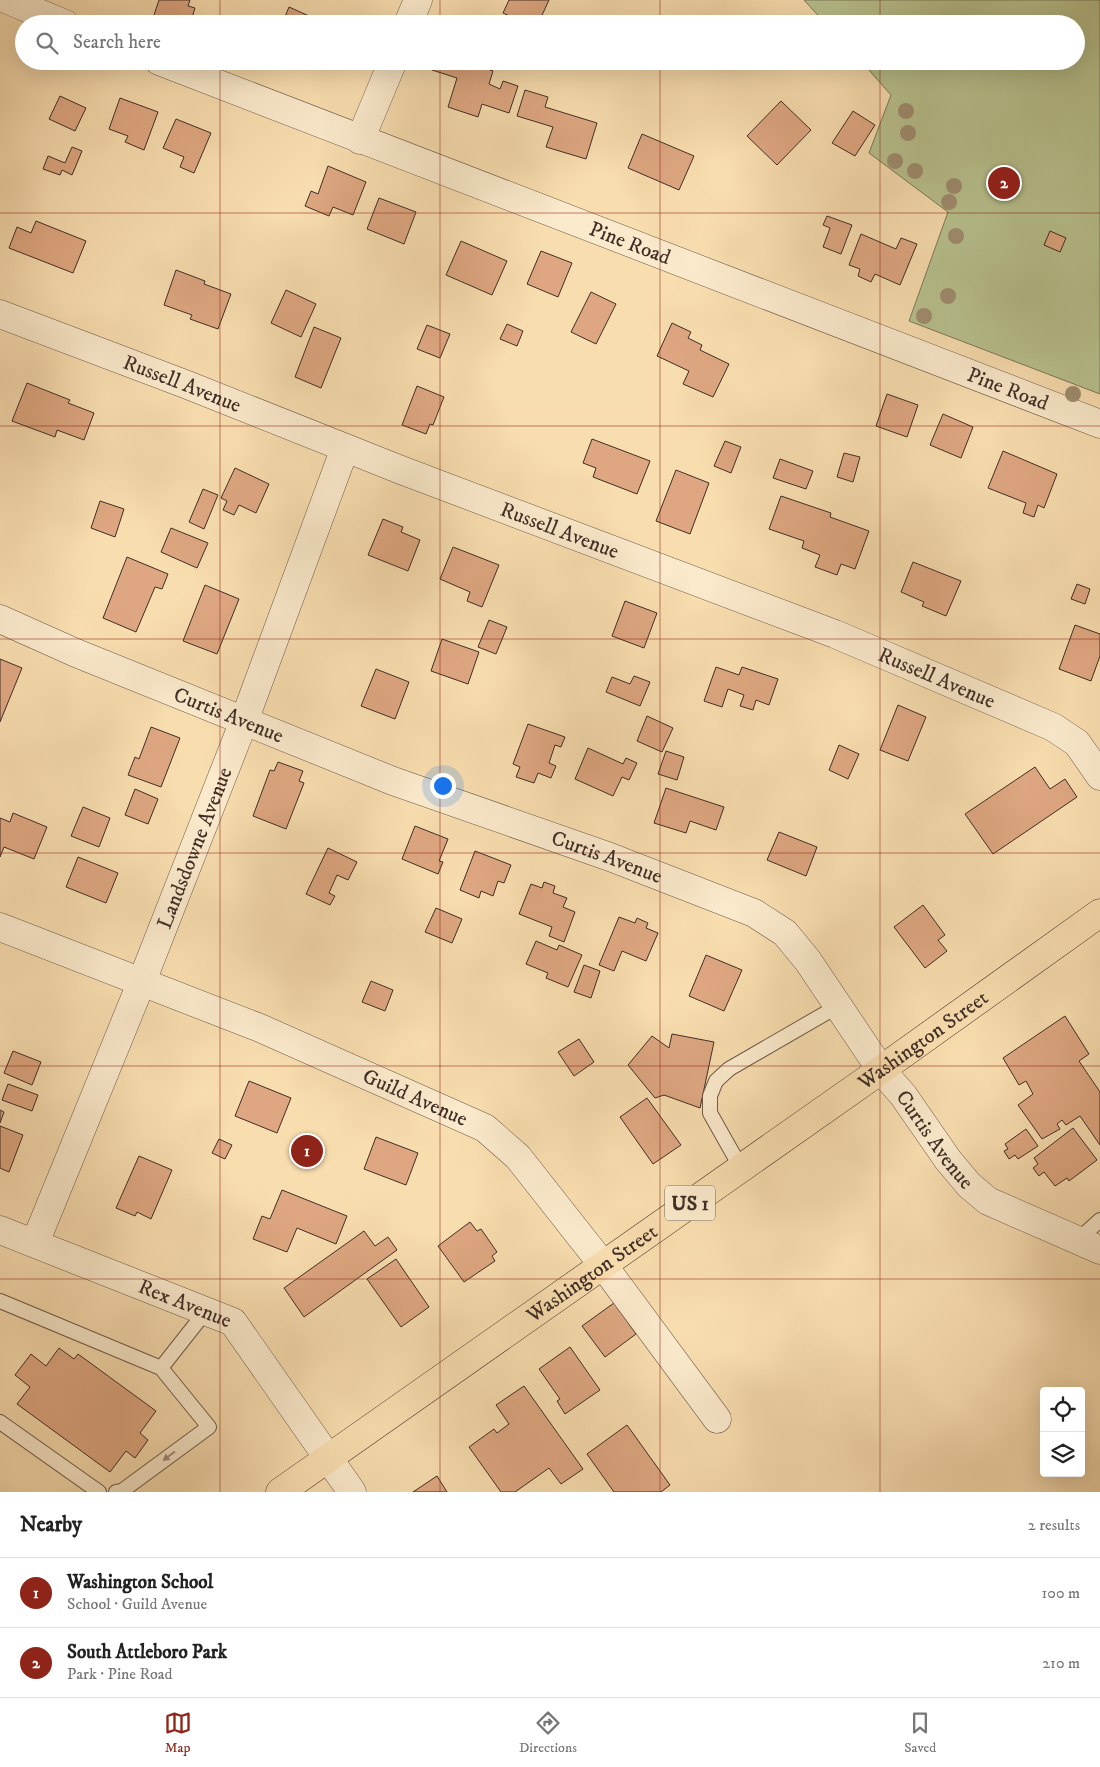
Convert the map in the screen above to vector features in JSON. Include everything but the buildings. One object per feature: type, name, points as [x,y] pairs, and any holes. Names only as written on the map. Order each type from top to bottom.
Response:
[{"type":"main road","name":"Washington Street","points":[[280,1492],[881,1070],[1100,913]]},
{"type":"street","points":[[8,0],[44,15]]},
{"type":"street","points":[[412,15],[418,0]]},
{"type":"street","name":"Pine Road","points":[[182,70],[1100,424]]},
{"type":"street","points":[[360,140],[389,70]]},
{"type":"street","name":"Russell Avenue","points":[[0,314],[185,384],[345,448],[835,634],[1053,727],[1077,743],[1100,776]]},
{"type":"street","name":"Landsdowne Avenue","points":[[35,1243],[142,981],[244,721],[345,448]]},
{"type":"street","name":"Curtis Avenue","points":[[0,619],[76,653],[393,781],[610,857],[754,913],[785,933],[808,961],[881,1070],[904,1096],[948,1160],[969,1185],[988,1201],[1089,1245]]},
{"type":"street","name":"Guild Avenue","points":[[0,927],[260,1028],[485,1128],[518,1157],[603,1265],[717,1419]]},
{"type":"street","name":"Rex Avenue","points":[[0,1230],[233,1322],[352,1492]]},
{"type":"lane","points":[[741,1168],[710,1113],[710,1096],[716,1081],[728,1069],[838,1006]]},
{"type":"lane","points":[[1089,1245],[1100,1220]]},
{"type":"lane","points":[[0,1302],[161,1368],[209,1427],[120,1492]]},
{"type":"lane","points":[[161,1368],[206,1312]]},
{"type":"lane","points":[[0,1422],[99,1492]]},
{"type":"green space","points":[[804,0],[1100,0],[1100,394],[909,321],[948,212],[869,153],[891,95],[869,70],[1085,70],[1085,15],[818,15]]},
{"type":"place","name":"South Attleboro Park","points":[[1004,183]]},
{"type":"place","name":"Washington School","points":[[307,1151]]}]
